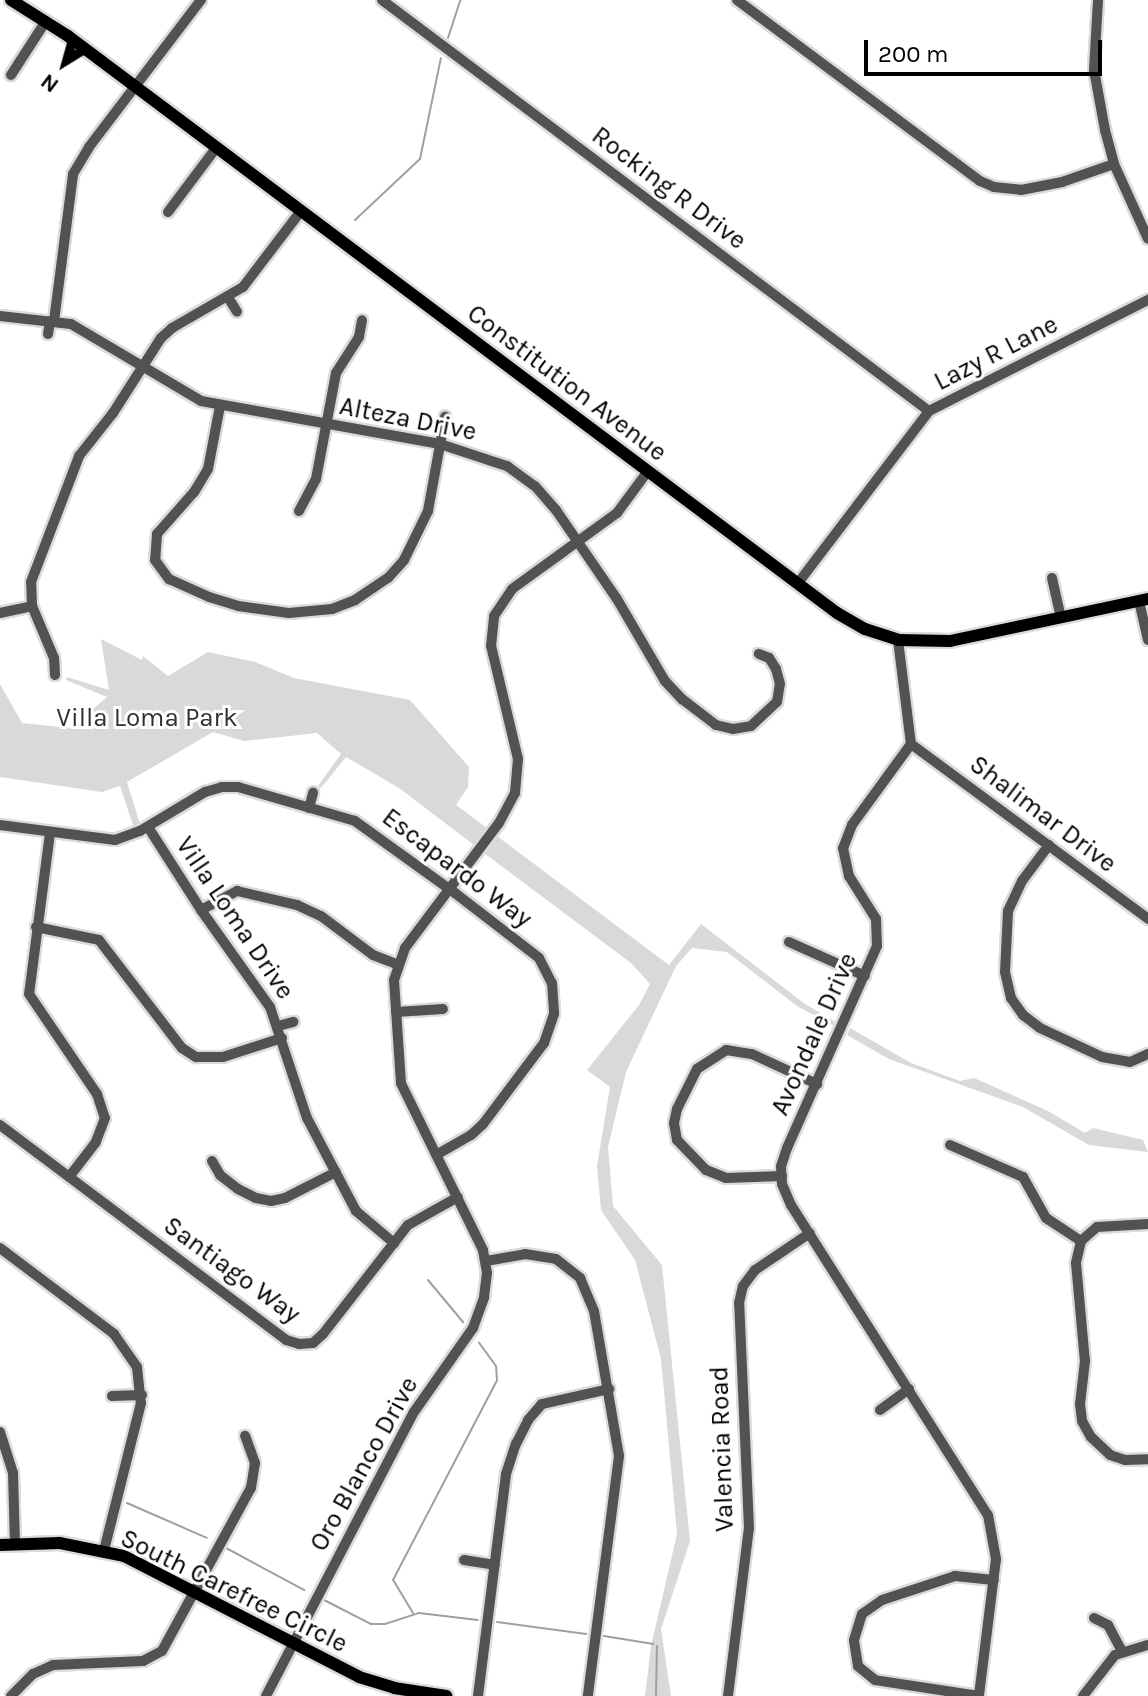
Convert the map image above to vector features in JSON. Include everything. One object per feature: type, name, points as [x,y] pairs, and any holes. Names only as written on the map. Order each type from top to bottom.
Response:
[{"type":"main road","name":"Constitution Avenue","points":[[11,0],[46,21],[135,86],[851,622],[898,640],[956,640],[1143,600]]},
{"type":"main road","name":"South Carefree Circle","points":[[0,1545],[60,1543],[104,1550],[140,1563],[377,1684],[445,1696]]},
{"type":"street","points":[[48,334],[73,174],[201,0]]},
{"type":"street","name":"Rocking R Drive","points":[[382,0],[929,411]]},
{"type":"street","points":[[737,0],[980,181],[994,187],[1021,190],[1062,182],[1114,164]]},
{"type":"street","points":[[1098,0],[1094,70],[1114,164],[1148,239]]},
{"type":"street","points":[[11,75],[46,21]]},
{"type":"street","points":[[168,212],[216,148]]},
{"type":"street","points":[[55,675],[54,658],[32,606],[33,573],[75,465],[167,332],[229,299],[250,280],[301,211]]},
{"type":"street","points":[[229,299],[237,312]]},
{"type":"street","name":"Lazy R Lane","points":[[798,583],[929,411],[1148,300]]},
{"type":"street","name":"Alteza Drive","points":[[0,316],[52,321],[79,328],[190,398],[220,406],[440,444],[487,457],[517,472],[549,501],[579,543],[617,599],[658,672],[682,699],[724,727],[742,729],[759,722],[772,709],[779,694],[779,678],[769,658],[759,654]]},
{"type":"street","points":[[299,511],[313,488],[336,373],[359,337],[362,320]]},
{"type":"street","points":[[220,406],[208,469],[194,492],[157,534],[155,560],[162,573],[177,584],[209,597],[266,611],[332,609],[355,600],[388,578],[404,560],[421,532],[445,417]]},
{"type":"street","points":[[201,910],[237,891],[297,905],[321,916],[368,952],[397,964],[507,811],[517,783],[517,748],[491,646],[494,616],[512,589],[617,513],[648,471]]},
{"type":"street","points":[[1052,578],[1061,618]]},
{"type":"street","points":[[1143,600],[1148,640]]},
{"type":"street","points":[[0,613],[32,606]]},
{"type":"street","points":[[898,640],[911,744]]},
{"type":"street","name":"Shalimar Drive","points":[[911,744],[1148,919]]},
{"type":"street","name":"Avondale Drive","points":[[782,1176],[784,1158],[877,946],[878,928],[872,911],[845,866],[844,841],[911,744]]},
{"type":"street","name":"Escapardo Way","points":[[0,825],[115,840],[148,827],[205,792],[222,787],[238,787],[309,808],[362,825],[449,889],[539,958],[554,993]]},
{"type":"street","points":[[309,808],[313,793]]},
{"type":"street","name":"Villa Loma Drive","points":[[148,827],[201,910],[270,1007],[303,1108],[361,1217],[394,1243]]},
{"type":"street","points":[[50,833],[29,987],[37,1011],[111,1117],[69,1177]]},
{"type":"street","points":[[1049,845],[1022,881],[1008,911],[1005,967],[1011,998],[1023,1015],[1040,1028],[1102,1057],[1130,1062],[1148,1054]]},
{"type":"street","points":[[36,927],[102,936],[189,1053],[212,1059],[282,1038]]},
{"type":"street","points":[[789,942],[865,976]]},
{"type":"street","name":"Oro Blanco Drive","points":[[266,1696],[414,1412],[479,1317],[487,1285],[486,1261],[401,1083],[396,1012],[397,964]]},
{"type":"street","points":[[436,1155],[477,1130],[544,1043],[553,1022],[554,993],[567,991]]},
{"type":"street","points":[[396,1012],[443,1009]]},
{"type":"street","points":[[25,1019],[37,1011]]},
{"type":"street","points":[[278,1026],[293,1022]]},
{"type":"street","points":[[817,1084],[752,1054],[726,1050],[697,1069],[677,1109],[674,1123],[677,1140],[706,1170],[726,1178],[782,1176],[784,1194],[988,1515],[996,1545],[994,1580],[979,1696],[875,1680],[858,1666],[854,1640],[862,1614],[882,1600],[955,1576],[994,1580]]},
{"type":"street","name":"Santiago Way","points":[[0,1125],[293,1343],[306,1344],[318,1339],[414,1220],[458,1197]]},
{"type":"street","points":[[950,1145],[1023,1177],[1046,1218],[1081,1241]]},
{"type":"street","points":[[212,1161],[220,1175],[247,1194],[278,1200],[336,1172]]},
{"type":"street","points":[[278,1200],[280,1213]]},
{"type":"street","points":[[1148,1224],[1105,1224],[1091,1230],[1081,1241],[1076,1263],[1085,1361],[1080,1404],[1082,1421],[1091,1437],[1110,1455],[1125,1460],[1148,1459]]},
{"type":"street","name":"Valencia Road","points":[[728,1696],[749,1528],[739,1303],[743,1286],[755,1270],[810,1233]]},
{"type":"street","points":[[547,1256],[550,1242]]},
{"type":"street","points":[[0,1248],[121,1341],[137,1367],[142,1395],[104,1550]]},
{"type":"street","points":[[486,1261],[525,1254],[547,1256],[572,1269],[586,1287],[594,1311],[619,1456],[588,1696]]},
{"type":"street","points":[[478,1696],[508,1464],[528,1420],[542,1404],[609,1389]]},
{"type":"street","points":[[880,1410],[909,1389]]},
{"type":"street","points":[[112,1396],[142,1395]]},
{"type":"street","points":[[0,1432],[13,1473],[15,1544]]},
{"type":"street","points":[[11,1696],[33,1674],[53,1665],[143,1661],[154,1657],[167,1644],[253,1480],[255,1463],[245,1436]]},
{"type":"street","points":[[464,1560],[495,1565]]},
{"type":"street","points":[[1094,1618],[1108,1625],[1122,1651]]},
{"type":"street","points":[[1083,1696],[1122,1651],[1148,1645]]},
{"type":"green space","name":"Villa Loma Park","points":[[101,639],[142,660],[143,656],[168,676],[208,652],[255,662],[294,678],[410,700],[469,767],[468,787],[456,805],[487,828],[474,845],[399,788],[346,757],[321,788],[318,786],[341,754],[317,733],[244,741],[213,732],[127,782],[140,824],[134,828],[120,786],[102,792],[0,777],[0,684],[22,723],[71,728],[107,697],[66,680],[67,677],[109,690]]},
{"type":"green space","points":[[497,836],[669,965],[701,924],[805,1004],[836,1022],[834,1026],[797,1006],[727,952],[692,948],[676,966],[626,1072],[608,1147],[613,1206],[662,1265],[690,1541],[661,1629],[671,1696],[645,1696],[651,1646],[677,1534],[661,1359],[635,1260],[601,1210],[597,1166],[610,1087],[587,1070],[639,1005],[650,984],[631,963],[484,853]]},
{"type":"green space","points":[[850,1028],[911,1063],[960,1081],[974,1078],[1048,1111],[1085,1133],[1093,1128],[1143,1140],[1148,1152],[1089,1145],[1023,1107],[889,1059],[847,1035]]},
{"type":"waterway","points":[[448,38],[460,0]]},
{"type":"waterway","points":[[355,220],[420,159],[441,58]]},
{"type":"waterway","points":[[428,1280],[463,1322]]},
{"type":"waterway","points":[[413,1613],[393,1580],[497,1380],[496,1366],[479,1343]]},
{"type":"waterway","points":[[127,1503],[207,1538]]},
{"type":"waterway","points":[[226,1548],[304,1590]]},
{"type":"waterway","points":[[324,1600],[371,1624],[385,1624],[419,1613],[478,1620]]},
{"type":"waterway","points":[[497,1622],[586,1634]]},
{"type":"waterway","points":[[604,1636],[653,1644]]},
{"type":"waterway","points":[[656,1696],[657,1646]]}]
